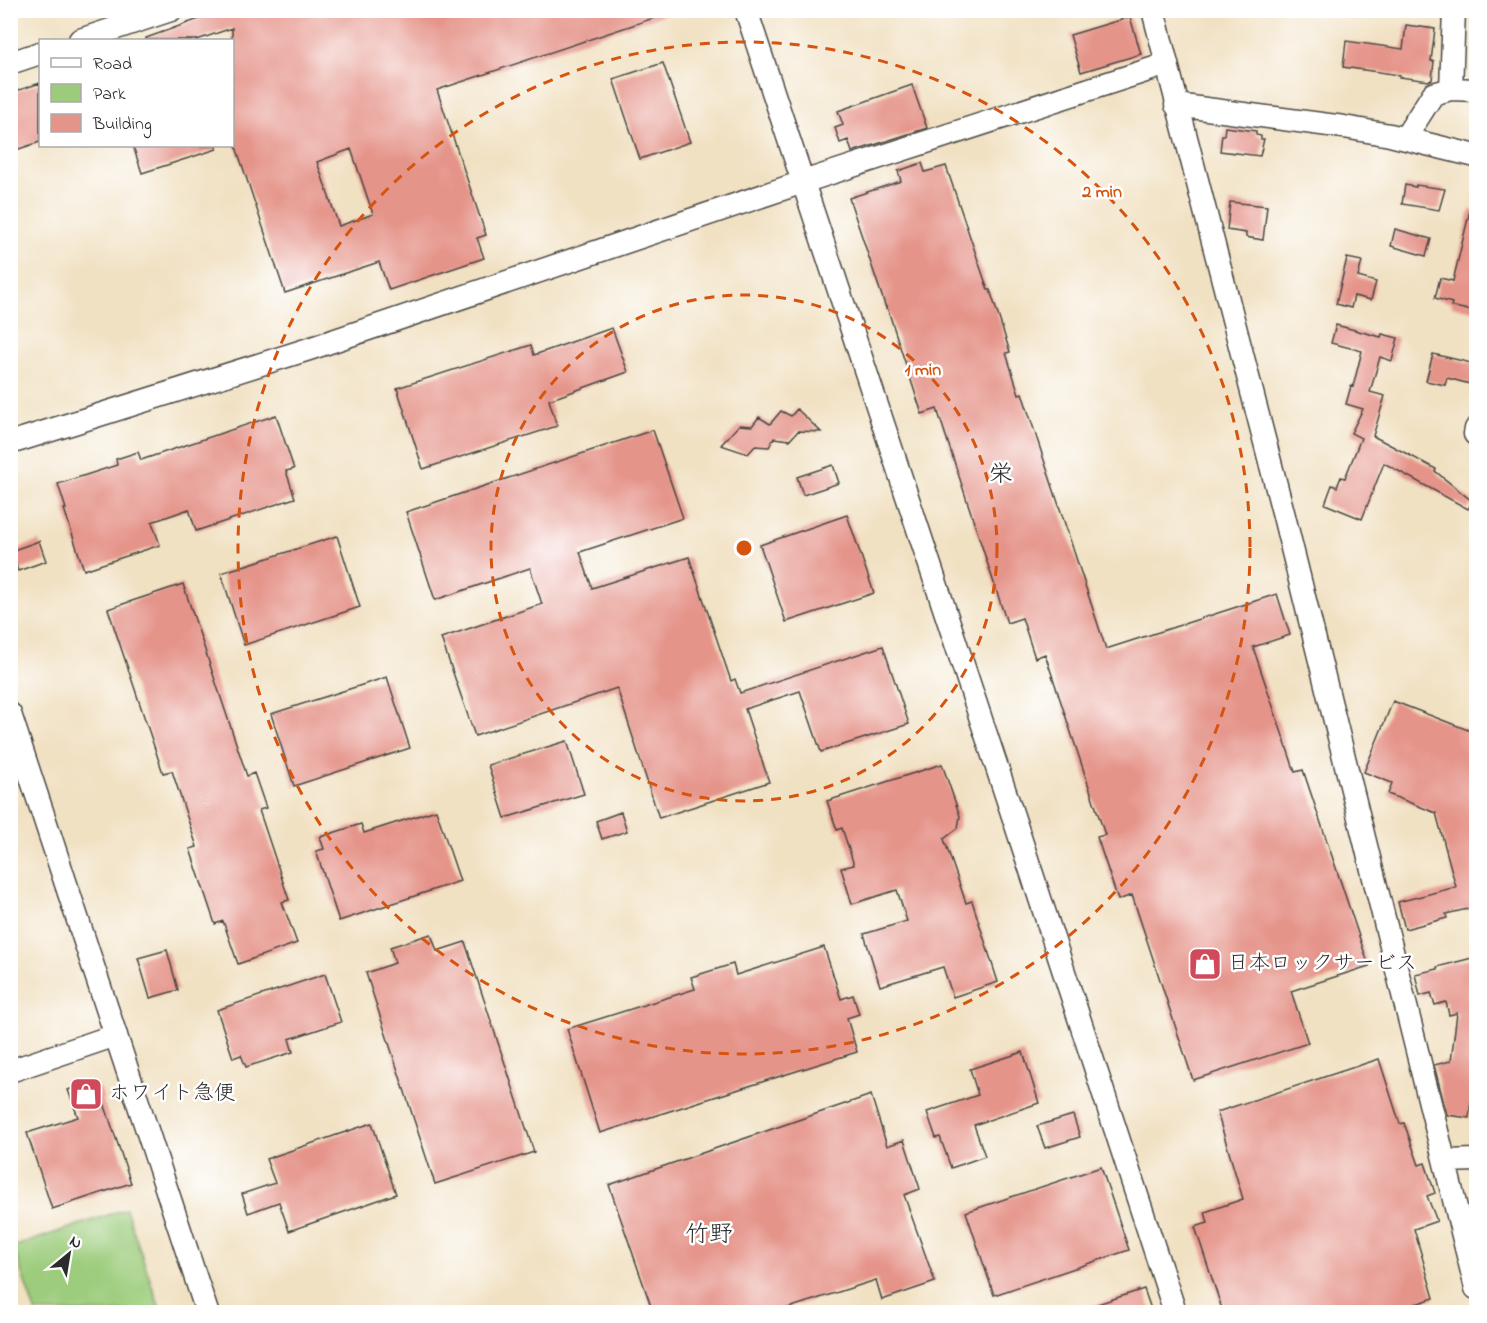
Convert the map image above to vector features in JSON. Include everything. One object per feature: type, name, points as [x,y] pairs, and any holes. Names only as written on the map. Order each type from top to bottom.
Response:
[{"type":"street","points":[[83,39],[171,10]]},
{"type":"street","points":[[746,10],[1016,822],[1175,1312]]},
{"type":"street","points":[[1153,10],[1283,512],[1476,1288]]},
{"type":"street","points":[[1451,89],[1454,10]]},
{"type":"street","points":[[10,63],[39,53]]},
{"type":"street","points":[[10,443],[309,349],[803,182],[1167,64]]},
{"type":"street","points":[[1405,138],[1433,94],[1451,89],[1476,90]]},
{"type":"street","points":[[1176,105],[1344,127],[1405,138],[1476,156]]},
{"type":"street","points":[[10,714],[207,1312]]},
{"type":"street","points":[[10,1071],[116,1035]]},
{"type":"street","points":[[1445,1161],[1476,1160]]},
{"type":"green space","points":[[126,1209],[161,1312],[35,1312],[13,1247]]},
{"type":"building","points":[[224,10],[666,10],[666,14],[437,90],[486,235],[477,238],[484,258],[389,290],[379,262],[285,293],[234,141],[234,39],[232,39],[232,28],[200,39],[146,39]],"holes":[[[351,149],[373,214],[339,226],[317,162]]]},
{"type":"building","points":[[1130,17],[1141,54],[1081,72],[1070,35]]},
{"type":"building","points":[[1406,25],[1435,29],[1431,61],[1434,61],[1432,80],[1399,77],[1400,75],[1343,67],[1346,41],[1403,49]]},
{"type":"building","points":[[663,63],[690,142],[640,159],[613,79]]},
{"type":"building","points":[[39,83],[39,142],[10,152],[10,93]]},
{"type":"building","points":[[912,85],[927,128],[852,152],[848,140],[840,143],[835,128],[843,125],[838,111]]},
{"type":"building","points":[[1225,127],[1256,131],[1256,135],[1264,139],[1260,156],[1220,151]]},
{"type":"building","points":[[133,147],[216,147],[217,149],[142,173]]},
{"type":"building","points":[[922,163],[925,172],[946,166],[988,290],[990,290],[1010,352],[1006,353],[1019,394],[1022,393],[1106,649],[1277,594],[1290,635],[1253,647],[1295,772],[1303,770],[1369,966],[1291,991],[1308,1043],[1193,1080],[1132,895],[1118,900],[1097,837],[1105,835],[1045,654],[1035,658],[1022,618],[1007,623],[937,409],[922,414],[849,198],[901,181],[898,171]]},
{"type":"building","points":[[1405,185],[1445,189],[1439,210],[1402,204]]},
{"type":"building","points":[[1230,202],[1267,206],[1263,240],[1246,237],[1246,233],[1227,230]]},
{"type":"building","points":[[1470,210],[1476,210],[1476,312],[1451,306],[1452,303],[1435,298],[1440,278],[1453,281]]},
{"type":"building","points":[[1395,229],[1431,239],[1426,256],[1391,246]]},
{"type":"building","points":[[1347,258],[1362,261],[1358,277],[1376,282],[1371,300],[1354,296],[1351,308],[1336,304]]},
{"type":"building","points":[[1336,325],[1381,337],[1382,334],[1398,338],[1392,361],[1380,357],[1370,392],[1385,396],[1373,436],[1436,469],[1435,471],[1473,502],[1468,509],[1384,463],[1362,519],[1325,504],[1332,485],[1337,487],[1341,477],[1345,478],[1361,438],[1351,433],[1363,409],[1346,404],[1362,351],[1331,343]]},
{"type":"building","points":[[612,328],[628,372],[549,400],[557,426],[423,469],[397,388],[531,345],[534,355]]},
{"type":"building","points":[[1433,354],[1476,364],[1474,385],[1447,378],[1445,385],[1426,381]]},
{"type":"building","points":[[797,409],[821,432],[798,431],[790,440],[774,438],[769,447],[755,446],[748,454],[721,445],[739,425],[752,426],[759,417],[770,424],[781,411],[791,416]]},
{"type":"building","points":[[276,415],[294,469],[286,471],[295,498],[196,531],[189,509],[152,522],[160,545],[84,570],[58,484],[117,465],[116,459],[138,452],[141,460]]},
{"type":"building","points":[[653,430],[683,518],[580,552],[592,588],[689,557],[731,681],[735,679],[740,693],[883,646],[909,724],[821,752],[800,691],[745,709],[769,782],[659,818],[617,688],[475,736],[441,638],[542,604],[530,568],[435,600],[406,512]]},
{"type":"building","points":[[833,465],[839,483],[803,495],[797,477]]},
{"type":"building","points":[[847,515],[874,593],[786,622],[760,545]]},
{"type":"building","points":[[337,536],[360,607],[244,645],[221,573]]},
{"type":"building","points":[[39,541],[46,561],[18,571],[11,551]]},
{"type":"building","points":[[183,584],[247,776],[254,773],[266,808],[259,810],[289,900],[282,902],[297,943],[238,964],[223,921],[215,924],[190,849],[197,847],[172,771],[163,773],[108,609]]},
{"type":"building","points":[[387,677],[410,748],[294,786],[271,714]]},
{"type":"building","points":[[1393,701],[1476,733],[1476,907],[1446,914],[1447,918],[1405,929],[1398,902],[1456,887],[1436,813],[1388,794],[1392,783],[1364,772]]},
{"type":"building","points":[[567,741],[584,794],[505,818],[488,765]]},
{"type":"building","points":[[942,764],[960,816],[958,828],[944,839],[966,903],[972,901],[998,982],[953,997],[943,967],[880,986],[864,934],[907,921],[897,890],[852,904],[841,868],[854,865],[842,828],[837,830],[827,801]]},
{"type":"building","points":[[436,810],[460,881],[339,921],[316,851],[324,849],[320,837],[361,824],[364,833]]},
{"type":"building","points":[[621,812],[627,831],[602,839],[596,821]]},
{"type":"building","points":[[431,934],[437,951],[465,942],[534,1152],[435,1184],[366,973],[395,963],[390,947]]},
{"type":"building","points":[[824,947],[841,999],[853,995],[859,1014],[847,1018],[857,1052],[600,1133],[567,1029],[695,989],[691,977],[733,964],[736,975]]},
{"type":"building","points":[[167,950],[178,990],[150,998],[138,958]]},
{"type":"building","points":[[1476,957],[1476,1102],[1471,1101],[1469,1118],[1447,1115],[1434,1065],[1451,1061],[1457,1013],[1449,1015],[1446,1002],[1435,1005],[1431,993],[1420,996],[1415,974]]},
{"type":"building","points":[[325,974],[341,1022],[289,1039],[293,1052],[246,1067],[241,1055],[233,1058],[217,1010]]},
{"type":"building","points":[[1023,1052],[1039,1103],[974,1125],[985,1156],[951,1168],[940,1137],[936,1138],[927,1112],[978,1095],[970,1069]]},
{"type":"building","points":[[1379,1059],[1400,1124],[1404,1123],[1419,1165],[1425,1163],[1435,1193],[1427,1196],[1437,1221],[1414,1229],[1434,1298],[1391,1312],[1223,1312],[1195,1227],[1208,1223],[1205,1212],[1243,1199],[1217,1112]]},
{"type":"building","points":[[87,1083],[95,1084],[101,1090],[131,1183],[52,1209],[27,1133],[78,1117],[68,1090]]},
{"type":"building","points":[[871,1095],[887,1146],[904,1140],[920,1189],[904,1195],[935,1282],[882,1300],[876,1280],[776,1312],[653,1312],[609,1185]]},
{"type":"building","points":[[1073,1115],[1080,1137],[1045,1148],[1037,1126]]},
{"type":"building","points":[[372,1123],[396,1194],[289,1231],[279,1202],[248,1213],[242,1194],[275,1183],[266,1159]]},
{"type":"building","points":[[1101,1167],[1129,1250],[994,1295],[966,1212]]},
{"type":"building","points":[[1144,1289],[1152,1312],[1082,1312],[1082,1309]]},
{"type":"place","name":"日本ロックサービス","points":[[1205,964]]},
{"type":"place","name":"ホワイト急便","points":[[86,1094]]},
{"type":"district","name":"栄","points":[[1001,475]]},
{"type":"district","name":"竹野","points":[[709,1235]]}]
